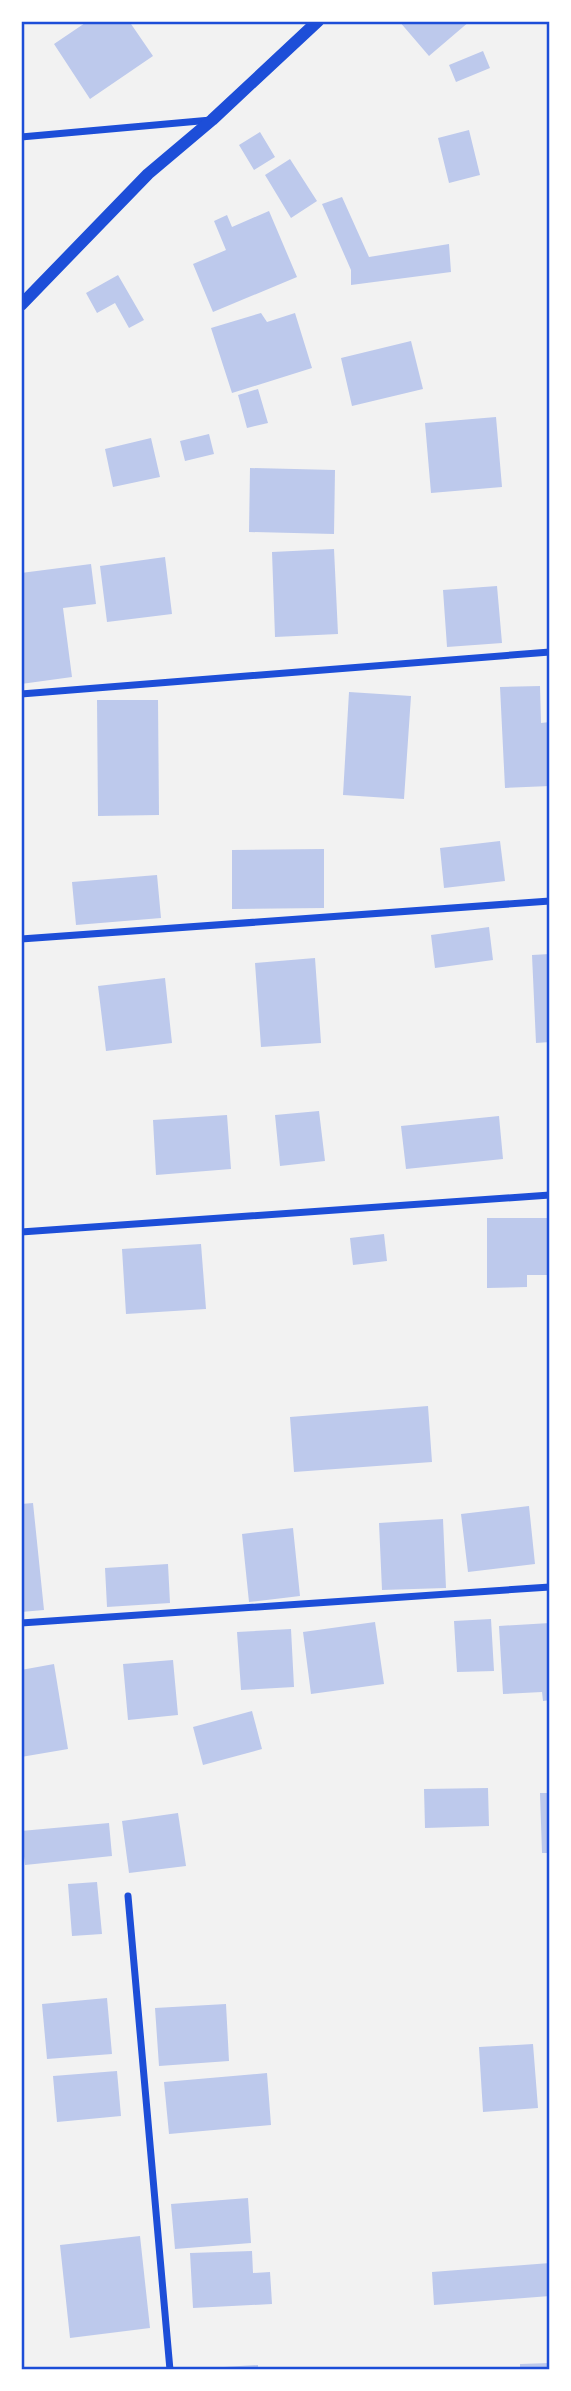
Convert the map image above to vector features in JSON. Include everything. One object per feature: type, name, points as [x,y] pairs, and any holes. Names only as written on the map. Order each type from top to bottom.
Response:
[{"type":"street","points":[[21,305],[149,174],[212,120],[317,21]]},
{"type":"street","points":[[21,137],[212,120]]},
{"type":"street","points":[[21,694],[550,652]]},
{"type":"street","points":[[21,939],[550,901]]},
{"type":"street","points":[[21,1232],[550,1195]]},
{"type":"street","points":[[21,1623],[550,1587]]},
{"type":"street","points":[[128,1896],[170,2370]]},
{"type":"building","points":[[88,21],[129,21],[153,56],[90,99],[54,44]]},
{"type":"building","points":[[399,21],[470,21],[429,56]]},
{"type":"building","points":[[483,51],[490,68],[456,82],[449,65]]},
{"type":"building","points":[[469,130],[480,175],[449,183],[438,138]]},
{"type":"building","points":[[260,132],[275,157],[254,170],[239,145]]},
{"type":"building","points":[[290,159],[317,201],[291,218],[265,175]]},
{"type":"building","points":[[342,197],[369,257],[449,244],[451,272],[351,285],[351,270],[322,204]]},
{"type":"building","points":[[269,211],[297,277],[213,312],[193,264],[226,250],[214,221],[227,215],[232,227]]},
{"type":"building","points":[[118,275],[144,320],[129,328],[115,303],[97,313],[86,293]]},
{"type":"building","points":[[261,313],[267,322],[295,313],[312,368],[232,393],[211,328]]},
{"type":"building","points":[[411,341],[423,389],[352,406],[341,358]]},
{"type":"building","points":[[258,389],[268,423],[247,428],[238,395]]},
{"type":"building","points":[[496,417],[502,487],[431,493],[425,423]]},
{"type":"building","points":[[209,434],[214,454],[185,461],[180,441]]},
{"type":"building","points":[[151,438],[160,477],[113,487],[105,449]]},
{"type":"building","points":[[250,468],[335,470],[334,534],[249,532]]},
{"type":"building","points":[[334,549],[338,634],[275,637],[272,552]]},
{"type":"building","points":[[165,557],[172,614],[107,622],[100,566]]},
{"type":"building","points":[[91,564],[96,604],[63,608],[72,677],[21,684],[21,573]]},
{"type":"building","points":[[497,586],[502,643],[447,647],[443,590]]},
{"type":"building","points":[[540,686],[541,723],[550,722],[550,786],[505,788],[500,687]]},
{"type":"building","points":[[349,692],[411,696],[404,799],[343,795]]},
{"type":"building","points":[[97,700],[158,700],[159,815],[98,816]]},
{"type":"building","points":[[500,841],[505,881],[444,888],[440,848]]},
{"type":"building","points":[[324,849],[324,908],[232,909],[232,850]]},
{"type":"building","points":[[157,875],[161,918],[76,925],[72,882]]},
{"type":"building","points":[[489,927],[493,960],[435,968],[431,935]]},
{"type":"building","points":[[550,954],[550,1042],[536,1043],[532,955]]},
{"type":"building","points":[[315,958],[321,1043],[261,1047],[255,963]]},
{"type":"building","points":[[165,978],[172,1043],[106,1051],[98,986]]},
{"type":"building","points":[[319,1111],[325,1161],[280,1166],[275,1115]]},
{"type":"building","points":[[227,1115],[231,1169],[156,1175],[153,1120]]},
{"type":"building","points":[[499,1116],[503,1159],[406,1169],[401,1126]]},
{"type":"building","points":[[487,1218],[550,1218],[550,1275],[527,1275],[527,1287],[487,1288]]},
{"type":"building","points":[[384,1234],[387,1261],[353,1265],[350,1238]]},
{"type":"building","points":[[201,1244],[206,1309],[126,1314],[122,1249]]},
{"type":"building","points":[[428,1406],[432,1462],[294,1472],[290,1417]]},
{"type":"building","points":[[33,1503],[44,1610],[21,1612],[21,1504]]},
{"type":"building","points":[[529,1506],[535,1564],[468,1572],[461,1514]]},
{"type":"building","points":[[443,1519],[446,1588],[382,1590],[379,1523]]},
{"type":"building","points":[[293,1528],[300,1596],[249,1602],[242,1534]]},
{"type":"building","points":[[168,1564],[170,1603],[107,1607],[105,1568]]},
{"type":"building","points":[[491,1619],[494,1671],[457,1672],[454,1621]]},
{"type":"building","points":[[375,1622],[384,1684],[311,1694],[303,1632]]},
{"type":"building","points":[[550,1623],[550,1700],[543,1701],[542,1692],[503,1694],[499,1626]]},
{"type":"building","points":[[291,1629],[294,1687],[241,1690],[237,1632]]},
{"type":"building","points":[[173,1660],[178,1715],[128,1720],[123,1664]]},
{"type":"building","points":[[54,1664],[68,1749],[21,1757],[21,1670]]},
{"type":"building","points":[[252,1711],[262,1749],[203,1765],[193,1727]]},
{"type":"building","points":[[488,1788],[489,1826],[425,1828],[424,1789]]},
{"type":"building","points":[[540,1793],[550,1793],[550,1853],[542,1853]]},
{"type":"building","points":[[178,1813],[186,1866],[129,1873],[122,1821]]},
{"type":"building","points":[[109,1823],[112,1856],[25,1865],[21,1831]]},
{"type":"building","points":[[97,1882],[102,1934],[72,1936],[68,1884]]},
{"type":"building","points":[[107,1998],[112,2054],[47,2059],[42,2004]]},
{"type":"building","points":[[226,2004],[229,2061],[159,2066],[155,2008]]},
{"type":"building","points":[[533,2044],[538,2108],[483,2112],[479,2047]]},
{"type":"building","points":[[117,2071],[121,2116],[57,2122],[53,2076]]},
{"type":"building","points":[[267,2073],[271,2125],[169,2134],[164,2082]]},
{"type":"building","points":[[248,2198],[251,2243],[175,2249],[171,2204]]},
{"type":"building","points":[[140,2236],[150,2328],[70,2338],[60,2245]]},
{"type":"building","points":[[252,2251],[253,2273],[270,2272],[272,2304],[193,2308],[190,2253]]},
{"type":"building","points":[[550,2263],[550,2296],[434,2305],[432,2272]]},
{"type":"building","points":[[550,2363],[550,2370],[520,2370],[520,2364]]},
{"type":"building","points":[[258,2365],[258,2370],[208,2370],[208,2368]]}]
